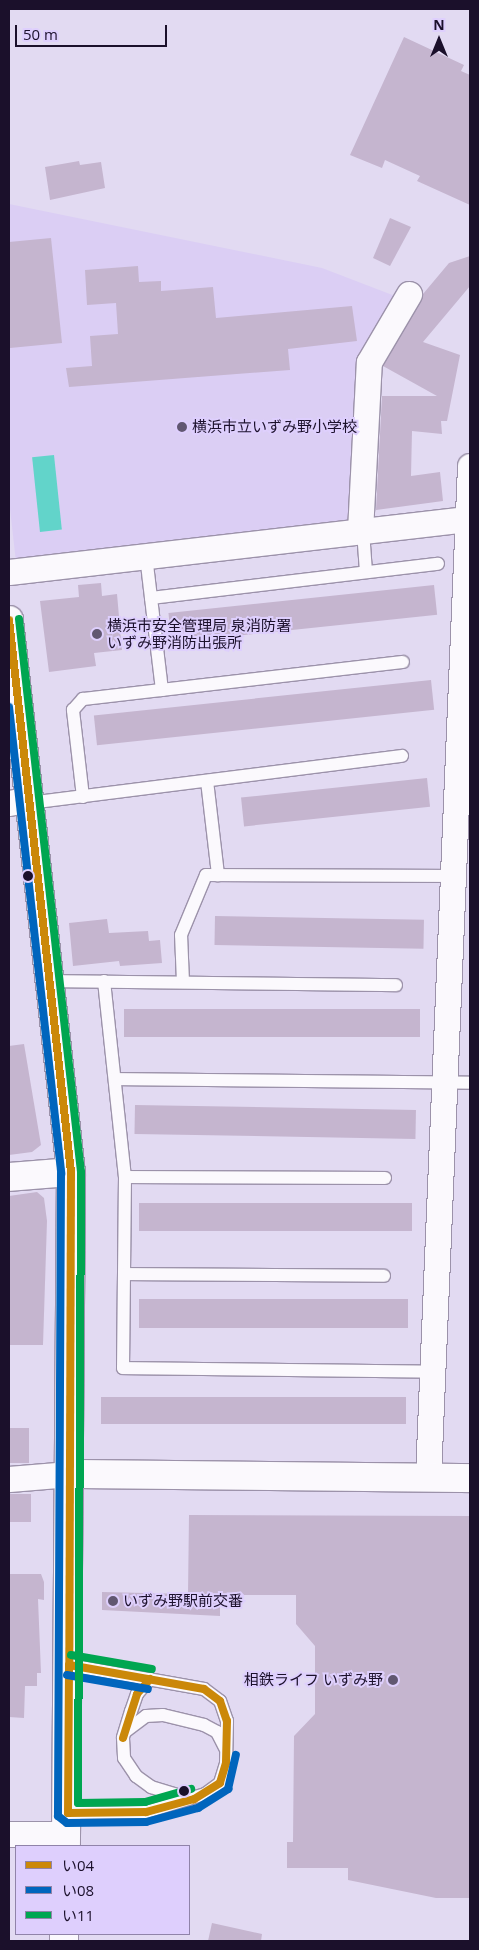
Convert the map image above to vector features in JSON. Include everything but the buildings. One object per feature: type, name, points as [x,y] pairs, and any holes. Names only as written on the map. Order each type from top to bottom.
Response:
[{"type":"street","points":[[362,531],[370,362],[409,294]]},
{"type":"street","points":[[428,1476],[433,1372],[458,1082],[461,943],[454,876],[470,466]]},
{"type":"street","points":[[9,572],[469,519]]},
{"type":"street","points":[[9,623],[22,802],[50,981],[71,1172],[67,1831],[9,1834]]},
{"type":"street","points":[[9,1177],[71,1172]]},
{"type":"street","points":[[9,1479],[69,1474],[428,1476],[470,1478]]},
{"type":"lane","points":[[362,531],[366,572]]},
{"type":"lane","points":[[146,556],[162,690]]},
{"type":"lane","points":[[151,598],[438,564]]},
{"type":"lane","points":[[83,797],[73,710],[82,699],[403,662]]},
{"type":"lane","points":[[22,802],[83,797],[402,756]]},
{"type":"lane","points":[[207,781],[218,875]]},
{"type":"lane","points":[[183,982],[181,935],[206,875],[454,876]]},
{"type":"lane","points":[[50,981],[396,985]]},
{"type":"lane","points":[[104,981],[125,1177],[123,1368],[433,1372]]},
{"type":"lane","points":[[115,1079],[458,1082]]},
{"type":"lane","points":[[125,1177],[385,1178]]},
{"type":"lane","points":[[124,1274],[384,1276]]},
{"type":"lane","points":[[67,1831],[194,1799],[220,1783],[226,1753],[226,1721],[220,1701],[204,1689],[69,1665]]},
{"type":"lane","points":[[150,1679],[137,1694],[123,1738],[124,1758],[136,1776],[171,1796],[194,1799]]},
{"type":"lane","points":[[123,1738],[135,1720],[163,1715],[217,1732],[226,1753]]},
{"type":"shaded area","name":"横浜市立いずみ野小学校","points":[[9,204],[322,268],[395,296],[349,520],[16,562],[9,500]]},
{"type":"shaded area","points":[[54,455],[62,530],[40,532],[32,457]]},
{"type":"transit line","name":"い11","points":[[19,619],[81,1172],[78,1803],[145,1802],[191,1789]]},
{"type":"transit line","name":"い04","points":[[9,620],[71,1172],[69,1665]]},
{"type":"transit line","name":"い08","points":[[9,707],[61,1173],[58,1816],[67,1823],[146,1822],[198,1808],[228,1789],[236,1755]]},
{"type":"transit line","name":"い11","points":[[71,1655],[152,1669]]},
{"type":"transit line","name":"い04","points":[[69,1665],[204,1689],[220,1701],[227,1721],[226,1763],[220,1783],[194,1799],[146,1812],[68,1813],[69,1665]]},
{"type":"transit line","name":"い08","points":[[67,1675],[148,1689]]},
{"type":"transit line","name":"い04","points":[[123,1738],[137,1694],[150,1679]]},
{"type":"place","name":"横浜市立いずみ野小学校","points":[[182,427]]},
{"type":"place","name":"横浜市安全管理局 泉消防署 いずみ野消防出張所","points":[[97,634]]},
{"type":"place","name":"いずみ野駅前交番","points":[[113,1601]]},
{"type":"place","name":"相鉄ライフ いずみ野","points":[[393,1680]]}]
